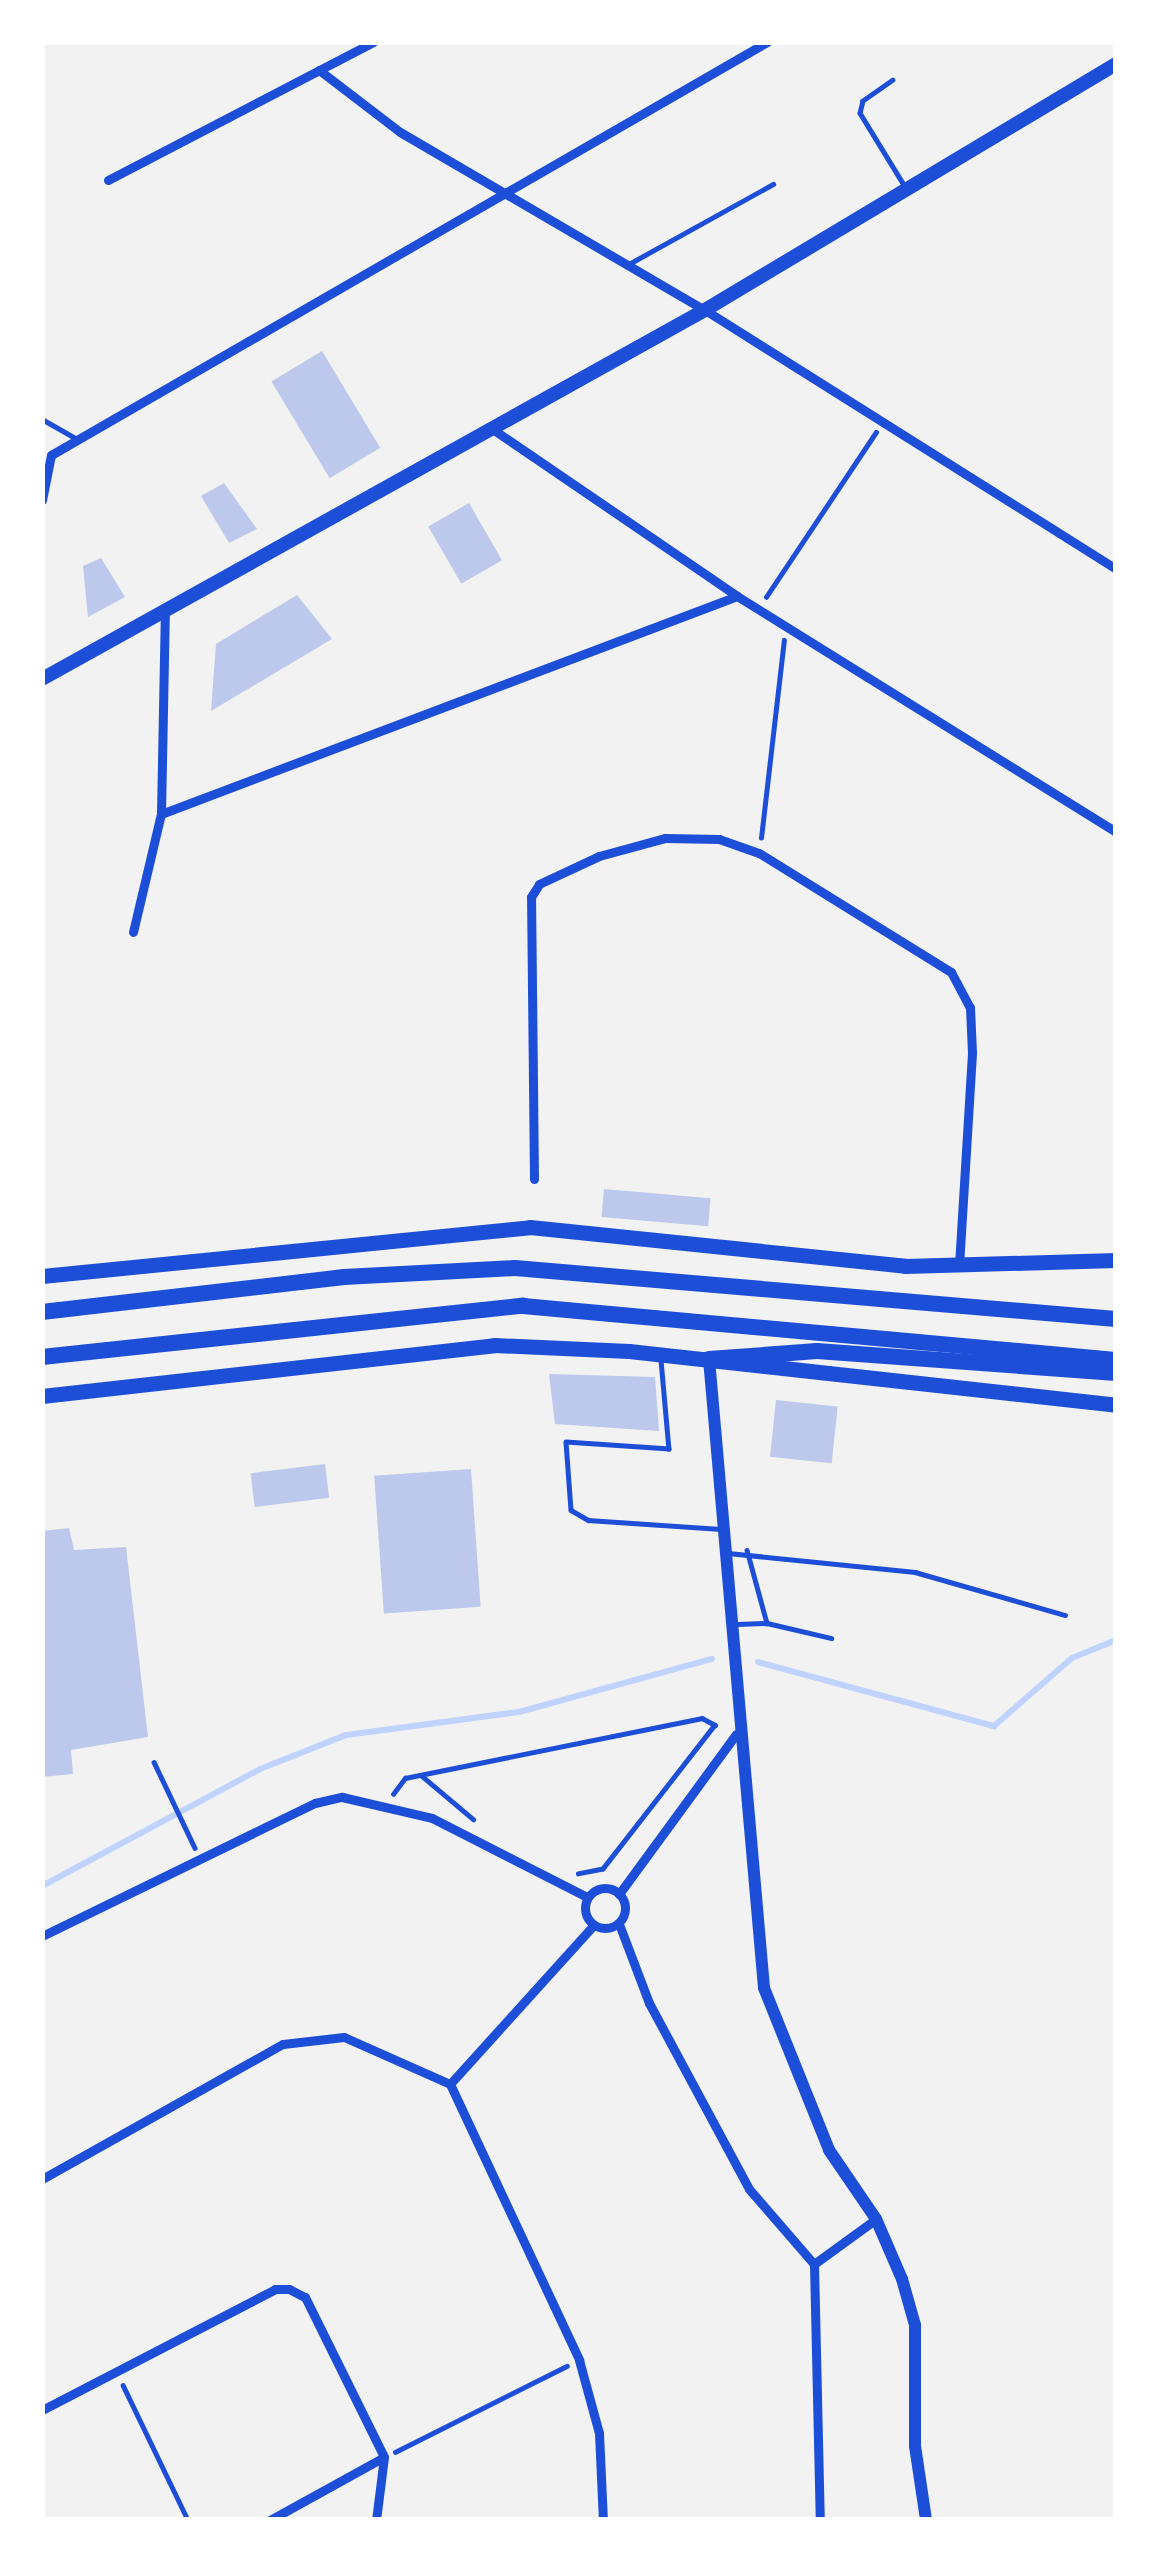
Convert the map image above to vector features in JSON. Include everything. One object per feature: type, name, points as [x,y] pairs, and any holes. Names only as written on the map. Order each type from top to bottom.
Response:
[{"type":"highway","points":[[42,1276],[530,1227],[958,1268],[1116,1260]]},
{"type":"highway","points":[[42,1312],[344,1277],[515,1268],[1116,1319]]},
{"type":"highway","points":[[42,1357],[524,1306],[1116,1360]]},
{"type":"highway","points":[[42,1396],[474,1346],[709,1359],[1116,1405]]},
{"type":"highway","points":[[709,1359],[817,1351],[1116,1373]]},
{"type":"main road","points":[[42,679],[705,310],[1116,64]]},
{"type":"street","points":[[108,180],[373,42]]},
{"type":"street","points":[[42,500],[51,455],[767,42]]},
{"type":"street","points":[[319,70],[501,195],[705,310],[1116,569]]},
{"type":"street","points":[[489,427],[737,596],[1116,832]]},
{"type":"street","points":[[161,814],[737,596]]},
{"type":"street","points":[[133,932],[161,814],[165,612]]},
{"type":"street","points":[[534,1178],[528,915],[539,884],[599,856],[665,838],[719,839],[759,854],[921,948],[951,972],[970,1007],[958,1268]]},
{"type":"street","points":[[709,1359],[736,1733],[764,1988],[829,2150],[876,2218],[915,2325],[915,2446],[926,2520]]},
{"type":"street","points":[[619,1894],[736,1733]]},
{"type":"street","points":[[42,1936],[315,1803],[342,1797],[385,1803],[469,1834],[587,1897]]},
{"type":"street","points":[[587,1897],[603,1888],[619,1894],[625,1909],[619,1924],[649,2003],[749,2189],[814,2264],[820,2520]]},
{"type":"street","points":[[587,1897],[593,1926]]},
{"type":"street","points":[[450,2084],[593,1926],[619,1924]]},
{"type":"street","points":[[42,2179],[283,2044],[344,2037],[450,2084],[579,2360],[599,2433],[603,2520]]},
{"type":"street","points":[[814,2264],[876,2218]]},
{"type":"street","points":[[42,2410],[275,2289],[289,2289],[305,2297],[384,2457],[376,2520]]},
{"type":"street","points":[[270,2520],[384,2457]]},
{"type":"lane","points":[[893,80],[863,100],[860,113],[906,188]]},
{"type":"lane","points":[[628,265],[773,184]]},
{"type":"lane","points":[[42,419],[77,439]]},
{"type":"lane","points":[[660,1355],[669,1449],[566,1442],[571,1510],[588,1520],[721,1528]]},
{"type":"lane","points":[[723,1553],[747,1550],[915,1572],[1065,1615]]},
{"type":"lane","points":[[747,1550],[767,1623]]},
{"type":"lane","points":[[728,1624],[767,1623],[831,1638]]},
{"type":"path","points":[[758,608],[883,422]]},
{"type":"path","points":[[759,854],[786,623]]},
{"type":"path","points":[[385,1803],[405,1778],[702,1718],[716,1725],[603,1869],[572,1875]]},
{"type":"path","points":[[154,1762],[191,1843]]},
{"type":"path","points":[[422,1776],[453,1808],[492,1830]]},
{"type":"path","points":[[384,2457],[579,2360]]},
{"type":"path","points":[[116,2371],[188,2520]]},
{"type":"building","points":[[322,351],[380,448],[330,478],[271,381]]},
{"type":"building","points":[[224,483],[257,529],[229,543],[201,496]]},
{"type":"building","points":[[469,503],[502,560],[461,584],[428,526]]},
{"type":"building","points":[[101,558],[125,597],[88,617],[83,566]]},
{"type":"building","points":[[297,595],[332,639],[211,711],[216,644]]},
{"type":"building","points":[[604,1189],[711,1198],[708,1226],[602,1217]]},
{"type":"building","points":[[549,1374],[655,1377],[659,1431],[555,1424]]},
{"type":"building","points":[[776,1400],[838,1406],[832,1463],[770,1457]]},
{"type":"building","points":[[325,1464],[329,1498],[255,1507],[251,1473]]},
{"type":"building","points":[[471,1469],[481,1607],[384,1613],[374,1476]]},
{"type":"building","points":[[69,1528],[74,1550],[126,1547],[148,1737],[71,1750],[73,1774],[42,1777],[42,1531]]},
{"type":"waterway","points":[[758,1662],[994,1726],[1072,1658],[1116,1640]]},
{"type":"waterway","points":[[42,1886],[260,1769],[346,1735],[519,1712],[712,1659]]}]
